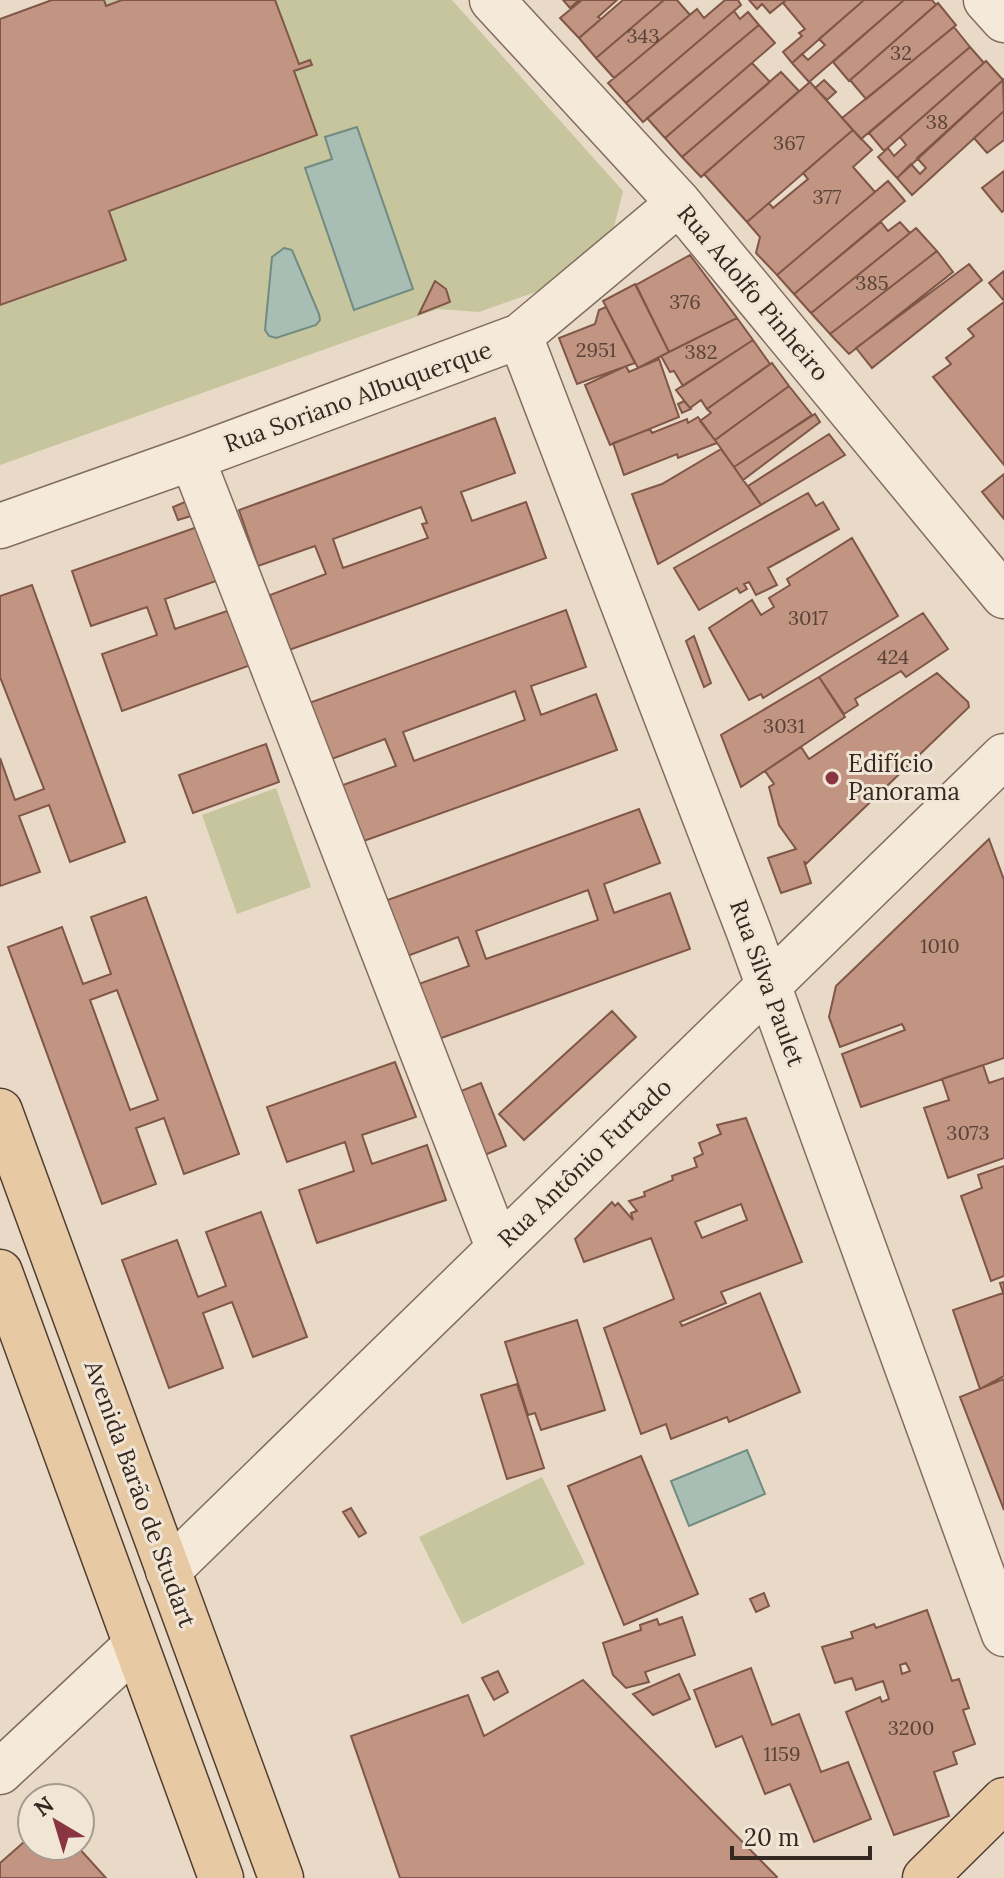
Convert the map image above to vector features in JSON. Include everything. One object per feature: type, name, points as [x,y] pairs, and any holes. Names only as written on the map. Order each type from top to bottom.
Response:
[{"type":"main road","name":"Avenida Barão de Studart","points":[[0,1111],[281,1878]]},
{"type":"main road","points":[[0,1272],[221,1878]]},
{"type":"main road","points":[[925,1878],[1004,1800]]},
{"type":"street","name":"Rua Adolfo Pinheiro","points":[[492,0],[679,203],[1004,596]]},
{"type":"street","points":[[986,0],[1004,20]]},
{"type":"street","name":"Rua Soriano Albuquerque","points":[[0,526],[520,336],[679,203]]},
{"type":"street","name":"Rua Silva Paulet","points":[[520,336],[749,932],[1004,1634]]},
{"type":"street","points":[[192,458],[498,1247]]},
{"type":"street","name":"Rua Antônio Furtado","points":[[168,1571],[1004,756]]},
{"type":"street","points":[[0,1772],[135,1646]]},
{"type":"green space","points":[[50,0],[452,0],[623,191],[614,227],[592,264],[547,288],[479,312],[438,309],[0,465],[0,18]]},
{"type":"green space","points":[[276,788],[311,887],[237,914],[202,815]]},
{"type":"green space","points":[[542,1477],[585,1564],[462,1624],[419,1537]]},
{"type":"shaded area","points":[[357,127],[413,289],[354,310],[305,168],[332,159],[325,137]]},
{"type":"shaded area","points":[[284,248],[292,250],[320,320],[316,325],[276,338],[269,336],[265,330],[272,257]]},
{"type":"shaded area","points":[[747,1450],[765,1494],[689,1526],[671,1481]]},
{"type":"building","points":[[52,0],[104,0],[106,6],[122,0],[275,0],[299,64],[310,60],[312,65],[294,71],[317,135],[109,211],[126,260],[0,305],[0,19]]},
{"type":"building","points":[[563,0],[579,0],[570,8]]},
{"type":"building","points":[[582,0],[617,0],[579,38],[560,18]]},
{"type":"building","points":[[623,0],[664,0],[596,58],[579,38]]},
{"type":"building","points":[[664,0],[677,0],[690,15],[614,78],[596,58]]},
{"type":"building","points":[[725,0],[738,0],[741,5],[626,103],[608,83],[697,9],[704,18]]},
{"type":"building","points":[[749,0],[786,0],[770,13],[762,4],[757,9]]},
{"type":"building","points":[[786,0],[864,0],[792,63],[783,52],[802,36],[799,33],[805,29],[783,3]]},
{"type":"building","points":[[864,0],[904,0],[809,82],[792,63],[802,54],[808,60],[825,45],[819,39]]},
{"type":"building","points":[[904,0],[932,0],[936,5],[849,81],[833,62]]},
{"type":"building","points":[[938,3],[956,25],[866,99],[850,80]]},
{"type":"building","points":[[734,11],[740,19],[748,12],[759,25],[643,122],[626,103]]},
{"type":"building","points":[[759,25],[775,43],[665,138],[647,118]]},
{"type":"building","points":[[954,27],[970,47],[861,139],[842,118]]},
{"type":"building","points":[[970,47],[984,63],[884,151],[869,133]]},
{"type":"building","points":[[986,61],[1003,80],[897,178],[878,157],[888,148],[894,156],[906,145],[900,137]]},
{"type":"building","points":[[752,63],[770,82],[682,157],[665,138]]},
{"type":"building","points":[[781,72],[799,91],[701,177],[682,157]]},
{"type":"building","points":[[824,80],[836,92],[827,100],[815,88]]},
{"type":"building","points":[[1003,80],[1004,111],[912,195],[897,178],[911,164],[920,174],[926,168],[917,158]]},
{"type":"building","points":[[810,82],[853,130],[747,222],[704,174]]},
{"type":"building","points":[[1004,111],[1004,140],[987,153],[974,138]]},
{"type":"building","points":[[853,130],[872,150],[853,167],[875,192],[777,275],[756,253],[760,237],[747,222],[769,203],[773,208],[808,179],[803,173]]},
{"type":"building","points":[[1004,171],[1004,210],[1002,212],[982,188]]},
{"type":"building","points":[[888,181],[905,201],[794,294],[777,275]]},
{"type":"building","points":[[881,222],[888,231],[900,222],[910,233],[811,313],[794,294]]},
{"type":"building","points":[[916,228],[937,251],[830,334],[811,313]]},
{"type":"building","points":[[937,251],[953,272],[849,354],[830,334]]},
{"type":"building","points":[[690,255],[737,318],[669,352],[636,285]]},
{"type":"building","points":[[969,264],[982,280],[872,368],[856,348]]},
{"type":"building","points":[[1004,271],[1004,301],[989,283]]},
{"type":"building","points":[[435,281],[446,289],[450,302],[419,314]]},
{"type":"building","points":[[635,284],[669,352],[638,368],[603,301]]},
{"type":"building","points":[[1004,302],[1004,465],[933,377],[951,364],[946,358],[974,336],[968,329]]},
{"type":"building","points":[[606,307],[635,363],[577,384],[559,338],[595,324],[599,310]]},
{"type":"building","points":[[737,318],[753,340],[683,386],[661,356]]},
{"type":"building","points":[[753,340],[770,364],[707,409],[701,400],[690,408],[676,390]]},
{"type":"building","points":[[659,359],[679,417],[610,445],[585,385],[626,366],[629,372]]},
{"type":"building","points":[[772,363],[789,386],[715,440],[700,421],[711,413],[707,409]]},
{"type":"building","points":[[789,386],[812,415],[734,467],[715,440]]},
{"type":"building","points":[[684,401],[691,409],[682,413],[678,404]]},
{"type":"building","points":[[815,414],[820,422],[743,480],[734,467]]},
{"type":"building","points":[[698,417],[717,443],[678,458],[677,454],[624,475],[613,443],[650,429],[652,433],[687,419],[688,423]]},
{"type":"building","points":[[495,418],[515,473],[461,492],[472,521],[526,502],[546,558],[289,650],[270,595],[326,574],[315,546],[258,566],[239,510]],"holes":[[[421,507],[427,523],[422,524],[428,538],[343,568],[333,539]]]},
{"type":"building","points":[[829,434],[845,455],[761,505],[748,486]]},
{"type":"building","points":[[721,449],[761,505],[658,564],[632,494],[662,484]]},
{"type":"building","points":[[1004,474],[1004,519],[982,492]]},
{"type":"building","points":[[808,493],[816,506],[823,502],[839,529],[768,568],[777,585],[756,595],[749,582],[744,584],[747,589],[740,593],[737,588],[699,610],[674,568]]},
{"type":"building","points":[[190,500],[204,512],[178,520],[173,507]]},
{"type":"building","points":[[200,526],[219,580],[165,599],[175,629],[230,610],[251,665],[122,711],[102,654],[157,635],[147,607],[91,626],[72,571]]},
{"type":"building","points":[[852,538],[898,616],[763,698],[761,694],[749,700],[709,628],[752,600],[761,615],[774,607],[769,598],[790,585],[787,579]]},
{"type":"building","points":[[32,585],[125,842],[70,862],[49,805],[19,816],[40,872],[0,886],[0,758],[15,800],[44,789],[0,677],[0,596]]},
{"type":"building","points":[[566,610],[586,667],[531,686],[541,715],[596,694],[617,750],[361,842],[340,786],[396,766],[385,739],[329,760],[309,703]],"holes":[[[515,691],[525,720],[414,761],[403,732]]]},
{"type":"building","points":[[923,613],[948,649],[906,677],[901,671],[855,699],[858,705],[844,714],[819,677]]},
{"type":"building","points":[[694,636],[711,683],[704,687],[686,641]]},
{"type":"building","name":"Edifício Panorama","points":[[937,673],[968,702],[969,707],[806,864],[804,861],[811,883],[781,893],[768,858],[796,849],[779,825],[769,787],[774,784],[765,771],[801,747],[809,759]]},
{"type":"building","points":[[819,677],[845,717],[741,787],[721,735]]},
{"type":"building","points":[[266,744],[279,782],[193,813],[179,775]]},
{"type":"building","points":[[639,809],[660,863],[604,884],[614,913],[670,893],[690,949],[433,1041],[413,986],[469,966],[458,937],[402,958],[382,902]],"holes":[[[588,890],[598,920],[486,959],[476,931]]]},
{"type":"building","points":[[989,839],[1004,880],[1004,1058],[861,1107],[842,1054],[905,1030],[902,1024],[840,1047],[829,1017],[836,986]]},
{"type":"building","points":[[146,897],[239,1154],[184,1174],[164,1118],[136,1128],[156,1184],[102,1204],[8,947],[62,927],[83,984],[111,974],[91,917]],"holes":[[[117,990],[158,1100],[130,1110],[90,1000]]]},
{"type":"building","points":[[612,1011],[636,1037],[524,1140],[499,1114]]},
{"type":"building","points":[[395,1062],[416,1117],[362,1135],[372,1164],[427,1145],[446,1200],[317,1243],[299,1190],[354,1171],[345,1142],[287,1162],[267,1107]]},
{"type":"building","points":[[983,1065],[989,1083],[1004,1078],[1004,1158],[948,1178],[924,1108],[949,1100],[942,1079]]},
{"type":"building","points":[[481,1083],[506,1146],[480,1157],[456,1093]]},
{"type":"building","points":[[746,1118],[802,1262],[721,1292],[726,1303],[680,1322],[682,1326],[760,1293],[800,1392],[729,1422],[727,1417],[671,1439],[666,1424],[641,1434],[604,1328],[674,1299],[651,1238],[584,1262],[575,1239],[612,1202],[615,1206],[618,1203],[633,1220],[631,1213],[637,1211],[629,1201],[673,1180],[672,1176],[697,1167],[694,1158],[703,1154],[699,1143],[721,1134],[717,1125]],"holes":[[[741,1204],[747,1220],[702,1238],[695,1222]]]},
{"type":"building","points":[[1004,1166],[1004,1276],[991,1281],[961,1196],[982,1188],[978,1175]]},
{"type":"building","points":[[261,1212],[307,1337],[253,1357],[232,1302],[203,1313],[223,1368],[169,1388],[122,1260],[177,1240],[198,1297],[226,1286],[206,1232]]},
{"type":"building","points":[[1004,1282],[1004,1376],[980,1389],[953,1310],[1003,1293],[1000,1283]]},
{"type":"building","points":[[577,1320],[605,1410],[541,1430],[535,1413],[528,1415],[505,1342]]},
{"type":"building","points":[[1004,1379],[1004,1510],[960,1397]]},
{"type":"building","points":[[517,1384],[544,1468],[507,1479],[481,1395]]},
{"type":"building","points":[[641,1456],[698,1594],[624,1625],[568,1486]]},
{"type":"building","points":[[351,1508],[366,1533],[359,1537],[343,1512]]},
{"type":"building","points":[[764,1593],[769,1606],[756,1612],[750,1599]]},
{"type":"building","points":[[927,1610],[952,1681],[959,1679],[969,1708],[963,1710],[975,1744],[953,1752],[957,1764],[934,1772],[949,1816],[894,1835],[846,1712],[880,1697],[882,1702],[889,1699],[883,1681],[856,1690],[852,1678],[835,1683],[822,1647],[853,1638],[851,1632],[874,1624],[876,1628]],"holes":[[[906,1663],[910,1671],[902,1674],[900,1665]]]},
{"type":"building","points":[[682,1617],[695,1655],[645,1672],[649,1682],[626,1688],[613,1675],[603,1643],[641,1630],[640,1625],[657,1619],[659,1625]]},
{"type":"building","points":[[751,1668],[772,1725],[799,1714],[821,1772],[848,1762],[871,1819],[814,1842],[790,1784],[765,1794],[742,1736],[716,1747],[694,1690]]},
{"type":"building","points":[[498,1671],[508,1692],[494,1700],[482,1678]]},
{"type":"building","points":[[679,1674],[690,1699],[653,1715],[633,1694]]},
{"type":"building","points":[[583,1680],[776,1878],[400,1878],[351,1736],[468,1695],[484,1736]]},
{"type":"building","points":[[16,1849],[16,1862],[92,1862],[106,1878],[0,1878],[0,1863]]},
{"type":"place","name":"Edifício Panorama","points":[[832,778]]}]
